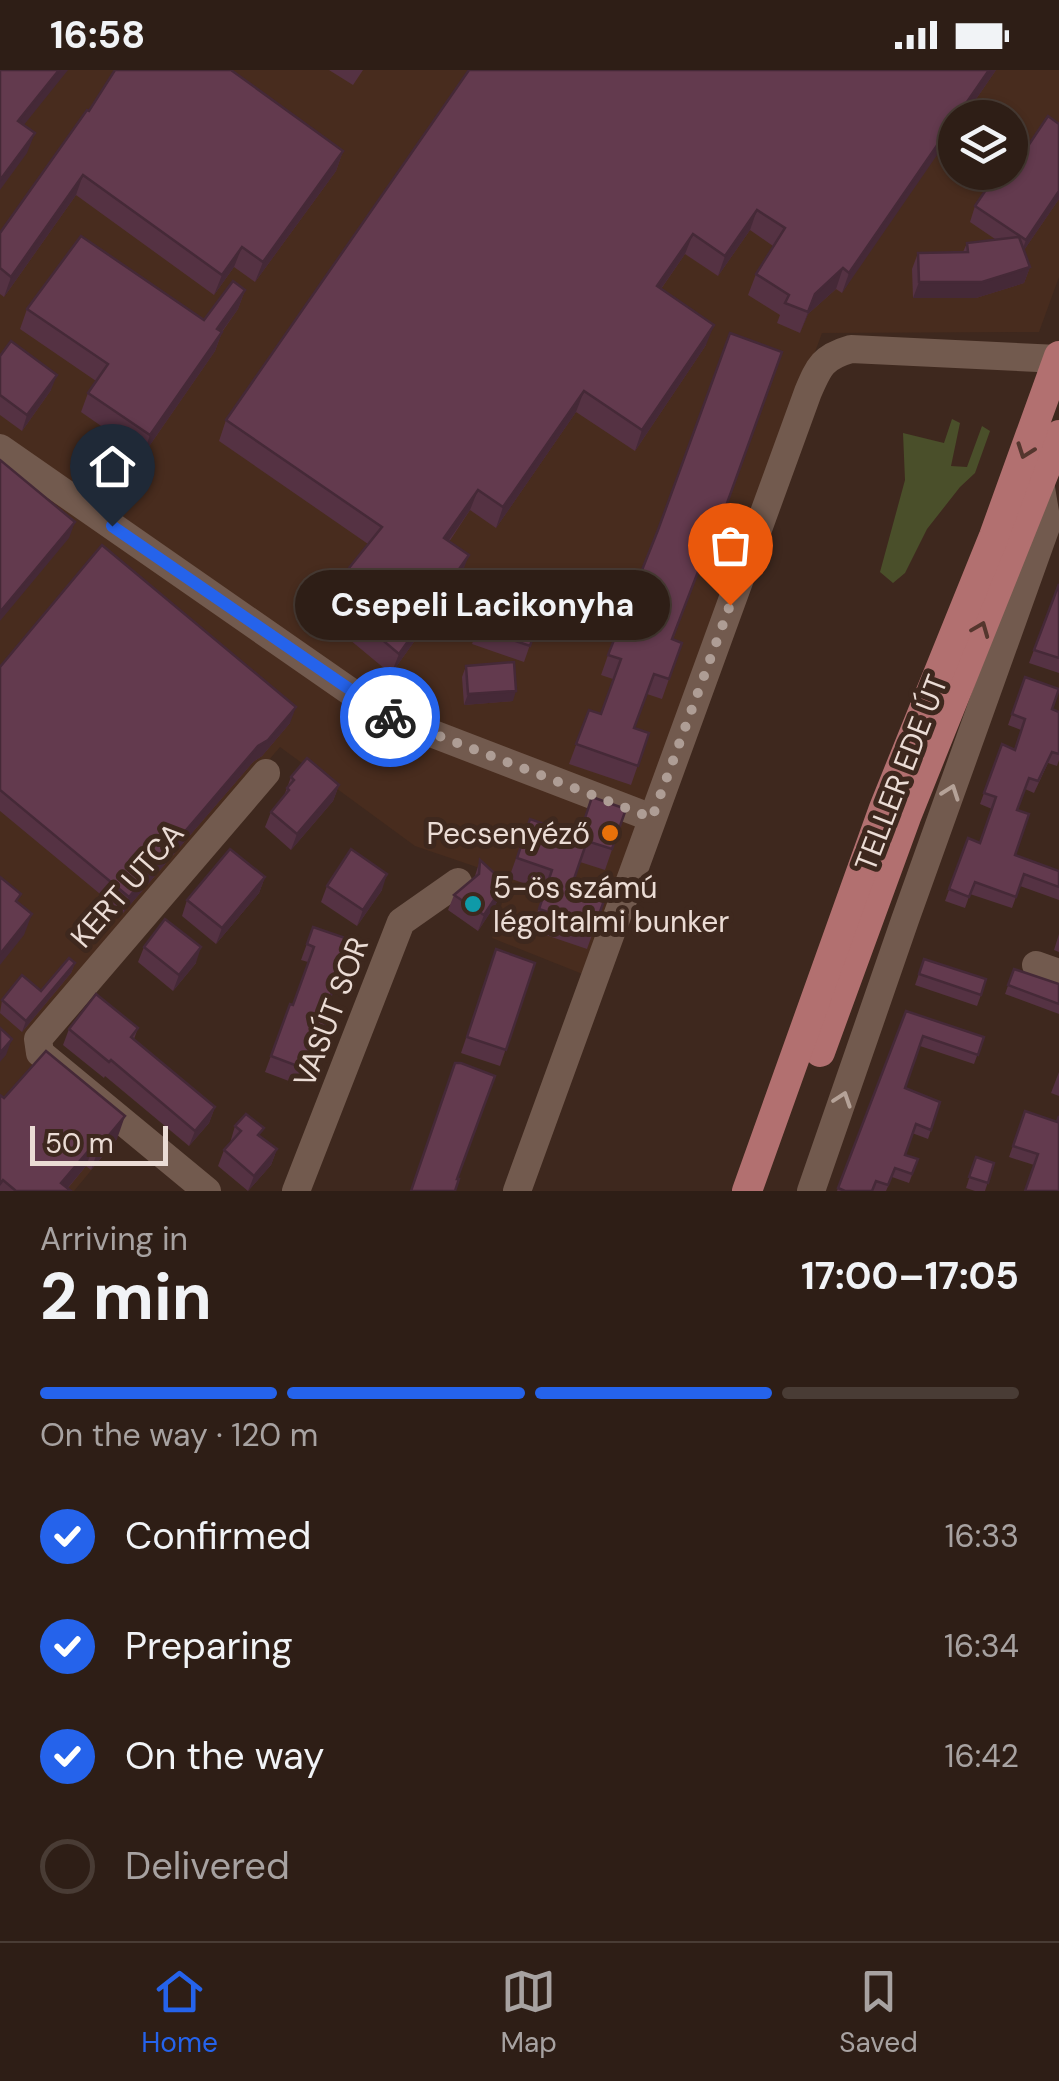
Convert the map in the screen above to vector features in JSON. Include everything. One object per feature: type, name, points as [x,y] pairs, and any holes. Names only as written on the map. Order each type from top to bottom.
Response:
[{"type":"main road","name":"TELLER EDE ÚT","points":[[747,1191],[884,808],[994,536],[1059,358]]},
{"type":"main road","name":"TELLER EDE ÚT","points":[[770,1191],[906,817],[1059,435]]},
{"type":"street","points":[[517,1191],[808,392],[821,366],[832,354],[852,349],[1059,358]]},
{"type":"street","points":[[0,448],[384,715],[652,818]]},
{"type":"street","name":"TELLER EDE ÚT","points":[[811,1191],[1047,524],[1040,482]]},
{"type":"street","name":"KERT UTCA","points":[[206,1191],[40,1053],[38,1039],[266,774]]},
{"type":"street","name":"VASÚT SOR","points":[[296,1191],[401,922],[458,882]]},
{"type":"shaded area","points":[[0,70],[1059,70],[1059,277],[1039,332],[822,333],[585,975],[492,938],[509,878],[415,846],[280,747],[28,1040],[28,1060],[118,1138],[74,1191],[0,1191]]},
{"type":"green space","points":[[952,419],[960,423],[951,466],[967,467],[982,426],[990,431],[975,473],[927,529],[905,573],[893,583],[880,572],[905,480],[903,433],[944,443]]},
{"type":"building","points":[[0,70],[59,70],[18,121],[35,133],[0,180]]},
{"type":"building","points":[[115,70],[231,70],[343,151],[263,262],[242,247],[222,275],[83,175],[11,277],[0,268],[0,233]]},
{"type":"building","points":[[469,70],[989,70],[968,100],[938,100],[938,144],[849,273],[843,268],[815,294],[808,312],[785,303],[789,295],[756,274],[785,228],[757,210],[725,256],[693,234],[657,286],[714,325],[642,430],[584,391],[503,507],[478,490],[444,538],[469,555],[399,654],[328,594],[382,527],[226,420]]},
{"type":"building","points":[[1048,116],[1059,124],[1059,191],[1026,240],[975,206],[986,190],[1028,190],[1028,146]]},
{"type":"building","points":[[81,236],[204,320],[233,281],[245,290],[217,329],[222,332],[150,435],[88,393],[108,364],[27,309]]},
{"type":"building","points":[[1019,237],[1030,267],[982,282],[919,282],[918,253],[968,252],[967,243]]},
{"type":"building","points":[[730,333],[782,352],[714,539],[711,538],[672,639],[682,643],[669,679],[654,674],[634,728],[649,733],[638,766],[576,744],[589,710],[601,714],[621,659],[608,655]]},
{"type":"building","points":[[11,341],[57,375],[27,415],[0,395],[0,356]]},
{"type":"building","points":[[0,460],[75,522],[0,612]]},
{"type":"building","points":[[102,545],[296,707],[129,897],[0,790],[0,667]]},
{"type":"building","points":[[496,575],[548,593],[530,646],[478,628]]},
{"type":"building","points":[[1059,584],[1059,658],[1034,650]]},
{"type":"building","points":[[514,662],[516,691],[468,694],[466,666]]},
{"type":"building","points":[[1025,677],[1059,689],[1052,709],[1059,712],[1059,754],[1052,752],[1038,781],[1029,778],[1017,810],[1029,814],[1015,855],[1059,871],[1059,887],[1024,874],[1016,897],[975,882],[969,897],[949,889],[968,838],[980,843],[996,797],[984,793],[1002,744],[1015,750],[1025,719],[1012,714]]},
{"type":"building","points":[[307,758],[339,785],[297,834],[271,812]]},
{"type":"building","points":[[592,797],[626,809],[612,849],[587,841],[574,879],[608,890],[594,928],[539,909],[552,870],[517,858],[530,819],[579,836]]},
{"type":"building","points":[[230,849],[265,877],[222,928],[187,900]]},
{"type":"building","points":[[351,849],[387,874],[363,910],[327,886]]},
{"type":"building","points":[[480,860],[505,883],[484,915],[454,895],[479,874]]},
{"type":"building","points":[[0,877],[21,894],[16,901],[32,914],[0,954]]},
{"type":"building","points":[[165,919],[201,947],[179,975],[144,947]]},
{"type":"building","points":[[313,927],[351,940],[308,1070],[271,1056],[314,947],[307,944]]},
{"type":"building","points":[[496,949],[535,963],[506,1050],[467,1037]]},
{"type":"building","points":[[69,958],[75,963],[26,1021],[2,1000],[22,975],[41,991]]},
{"type":"building","points":[[924,959],[986,979],[981,995],[919,974]]},
{"type":"building","points":[[1014,969],[1059,984],[1059,1004],[1008,985]]},
{"type":"building","points":[[96,994],[138,1028],[131,1037],[215,1107],[195,1131],[69,1029]]},
{"type":"building","points":[[906,1011],[984,1037],[978,1055],[923,1036],[905,1088],[940,1102],[931,1130],[916,1124],[905,1155],[918,1159],[912,1174],[895,1168],[888,1185],[876,1181],[872,1191],[845,1191],[838,1188]]},
{"type":"building","points":[[0,1028],[12,1039],[0,1053]]},
{"type":"building","points":[[46,1051],[125,1116],[99,1147],[95,1143],[61,1183],[71,1191],[16,1191],[3,1180],[0,1184],[0,1095],[4,1098]]},
{"type":"building","points":[[455,1063],[495,1076],[455,1191],[411,1191]]},
{"type":"building","points":[[1025,1111],[1057,1122],[1059,1116],[1059,1191],[1025,1191],[1038,1154],[1013,1146]]},
{"type":"building","points":[[246,1114],[264,1128],[258,1135],[277,1149],[254,1176],[224,1150],[241,1131],[235,1126]]},
{"type":"building","points":[[976,1157],[994,1163],[988,1183],[969,1177]]},
{"type":"way so far","points":[[390,717],[652,818],[730,605]]},
{"type":"place","name":"Csepeli Lacikonyha","points":[[730,605]]},
{"type":"place","name":"Pecsenyéző","points":[[610,833]]},
{"type":"place","name":"5-ös számú légoltalmi bunker","points":[[473,904]]},
{"type":"route","points":[[112,526],[390,717]]}]
